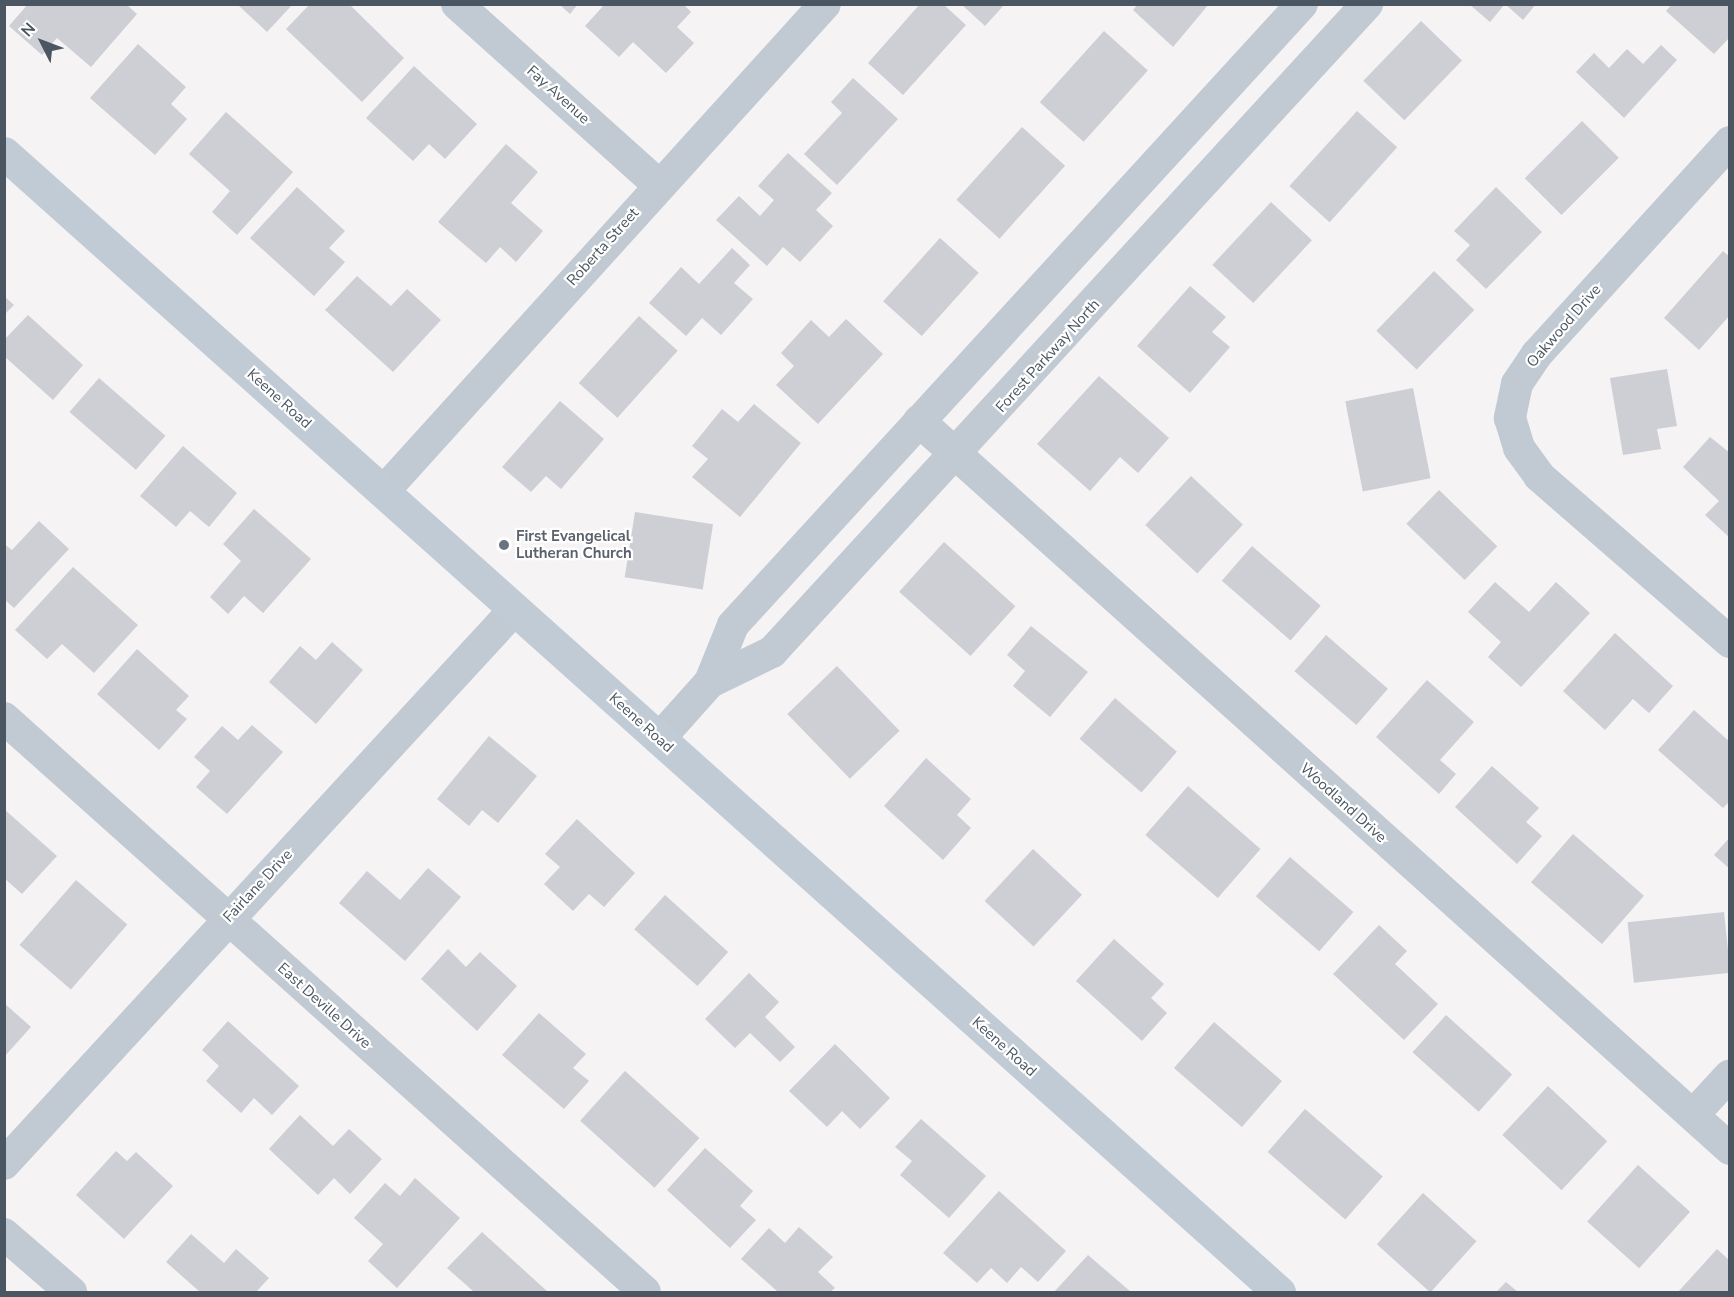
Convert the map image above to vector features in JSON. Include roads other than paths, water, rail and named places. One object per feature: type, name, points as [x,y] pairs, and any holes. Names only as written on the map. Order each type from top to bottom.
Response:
[{"type":"main road","name":"Keene Road","points":[[4,153],[1279,1293]]},
{"type":"street","name":"Fay Avenue","points":[[457,4],[659,185]]},
{"type":"street","name":"Roberta Street","points":[[383,492],[825,4]]},
{"type":"street","name":"Forest Parkway North","points":[[659,739],[710,682],[733,625],[1302,4]]},
{"type":"street","name":"Forest Parkway North","points":[[710,682],[772,652],[956,457],[1366,4]]},
{"type":"street","name":"Oakwood Drive","points":[[1730,142],[1537,354],[1517,384],[1510,418],[1519,448],[1539,476],[1730,642]]},
{"type":"street","name":"Woodland Drive","points":[[919,421],[956,457],[1730,1149]]},
{"type":"street","name":"Fairlane Drive","points":[[4,1164],[226,920],[514,610]]},
{"type":"street","name":"East Deville Drive","points":[[4,718],[226,920],[645,1293]]},
{"type":"street","points":[[1693,1115],[1730,1075]]},
{"type":"street","points":[[4,1234],[71,1293]]},
{"type":"place","name":"First Evangelical Lutheran Church","points":[[504,545]]}]
